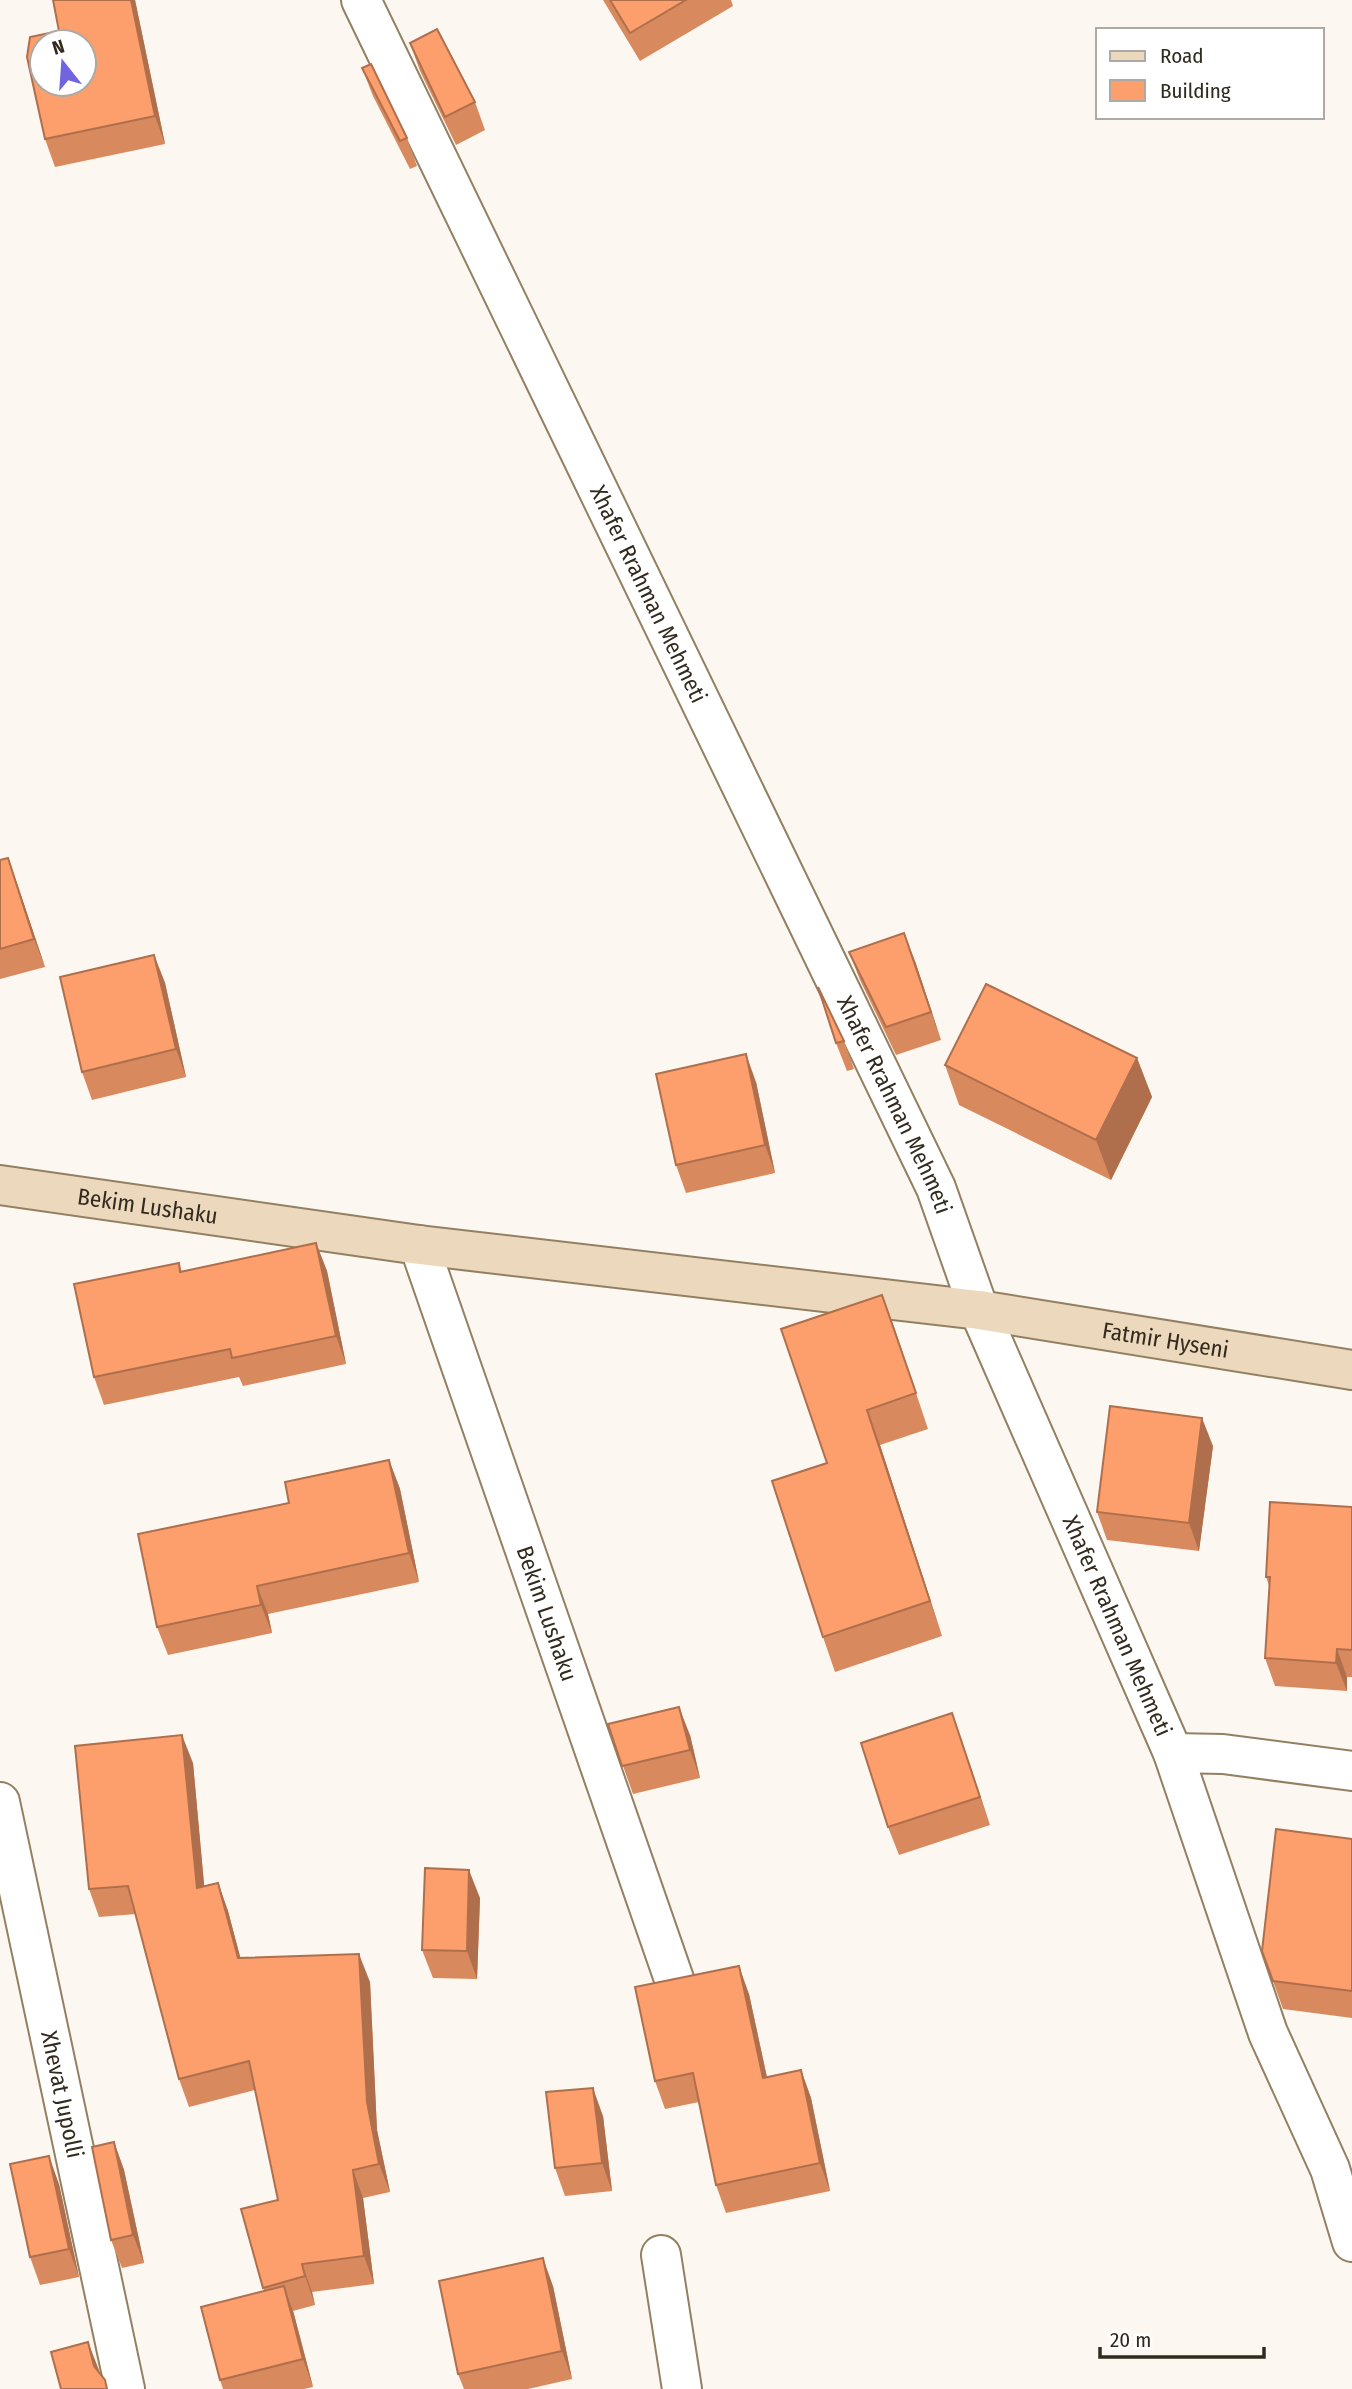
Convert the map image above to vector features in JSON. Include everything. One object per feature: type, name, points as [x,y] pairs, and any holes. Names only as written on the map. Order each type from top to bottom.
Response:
[{"type":"street","name":"Xhafer Rrahman Mehmeti","points":[[361,0],[936,1188],[979,1310],[1173,1753],[1268,2033],[1341,2168],[1352,2242]]},
{"type":"street","name":"Bekim Lushaku","points":[[0,1185],[419,1245],[979,1310]]},
{"type":"street","name":"Bekim Lushaku","points":[[419,1245],[675,1982]]},
{"type":"street","name":"Fatmir Hyseni","points":[[979,1310],[1352,1370]]},
{"type":"street","points":[[1173,1753],[1223,1754],[1352,1771]]},
{"type":"street","name":"Xhevat Jupolli","points":[[0,1802],[125,2389]]},
{"type":"street","points":[[661,2255],[682,2389]]},
{"type":"building","points":[[53,0],[131,0],[155,116],[45,139],[36,98],[98,98],[98,28],[58,28]]},
{"type":"building","points":[[610,0],[686,0],[630,33]]},
{"type":"building","points":[[437,29],[475,102],[445,117],[410,43]]},
{"type":"building","points":[[371,64],[407,138],[400,141],[362,68]]},
{"type":"building","points":[[8,858],[34,939],[0,949],[0,860]]},
{"type":"building","points":[[904,933],[931,1012],[886,1027],[849,952]]},
{"type":"building","points":[[154,955],[176,1049],[82,1072],[60,977]]},
{"type":"building","points":[[986,984],[1137,1058],[1096,1140],[945,1065]]},
{"type":"building","points":[[818,987],[844,1041],[836,1043]]},
{"type":"building","points":[[746,1054],[765,1145],[676,1165],[656,1074]]},
{"type":"building","points":[[316,1243],[336,1336],[232,1358],[230,1349],[94,1377],[74,1284],[179,1263],[180,1272]]},
{"type":"building","points":[[882,1295],[916,1393],[867,1410],[930,1601],[823,1637],[772,1481],[827,1463],[781,1329]]},
{"type":"building","points":[[1110,1406],[1202,1418],[1189,1523],[1097,1512]]},
{"type":"building","points":[[389,1460],[409,1553],[257,1586],[261,1605],[157,1627],[138,1534],[289,1503],[285,1482]]},
{"type":"building","points":[[1270,1502],[1352,1507],[1352,1650],[1337,1649],[1336,1663],[1265,1658],[1270,1577],[1266,1577]]},
{"type":"building","points":[[679,1707],[690,1750],[622,1766],[608,1724]]},
{"type":"building","points":[[952,1713],[980,1797],[888,1827],[861,1743]]},
{"type":"building","points":[[182,1735],[197,1888],[218,1883],[238,1958],[359,1954],[367,2102],[379,2164],[353,2170],[364,2256],[302,2264],[305,2276],[263,2288],[241,2209],[278,2200],[249,2061],[179,2079],[128,1886],[89,1889],[75,1746]]},
{"type":"building","points":[[1276,1829],[1352,1839],[1352,1991],[1273,1981],[1262,1951]]},
{"type":"building","points":[[425,1868],[469,1870],[467,1951],[422,1950]]},
{"type":"building","points":[[739,1966],[763,2078],[801,2070],[820,2163],[716,2185],[693,2073],[655,2081],[635,1987]]},
{"type":"building","points":[[593,2088],[602,2163],[555,2168],[546,2092]]},
{"type":"building","points":[[114,2142],[133,2235],[111,2240],[92,2147]]},
{"type":"building","points":[[49,2156],[69,2249],[30,2257],[10,2164]]},
{"type":"building","points":[[543,2258],[562,2351],[458,2374],[439,2281]]},
{"type":"building","points":[[284,2286],[303,2359],[220,2380],[201,2307]]},
{"type":"building","points":[[88,2342],[94,2366],[105,2380],[107,2389],[61,2389],[51,2352]]}]
